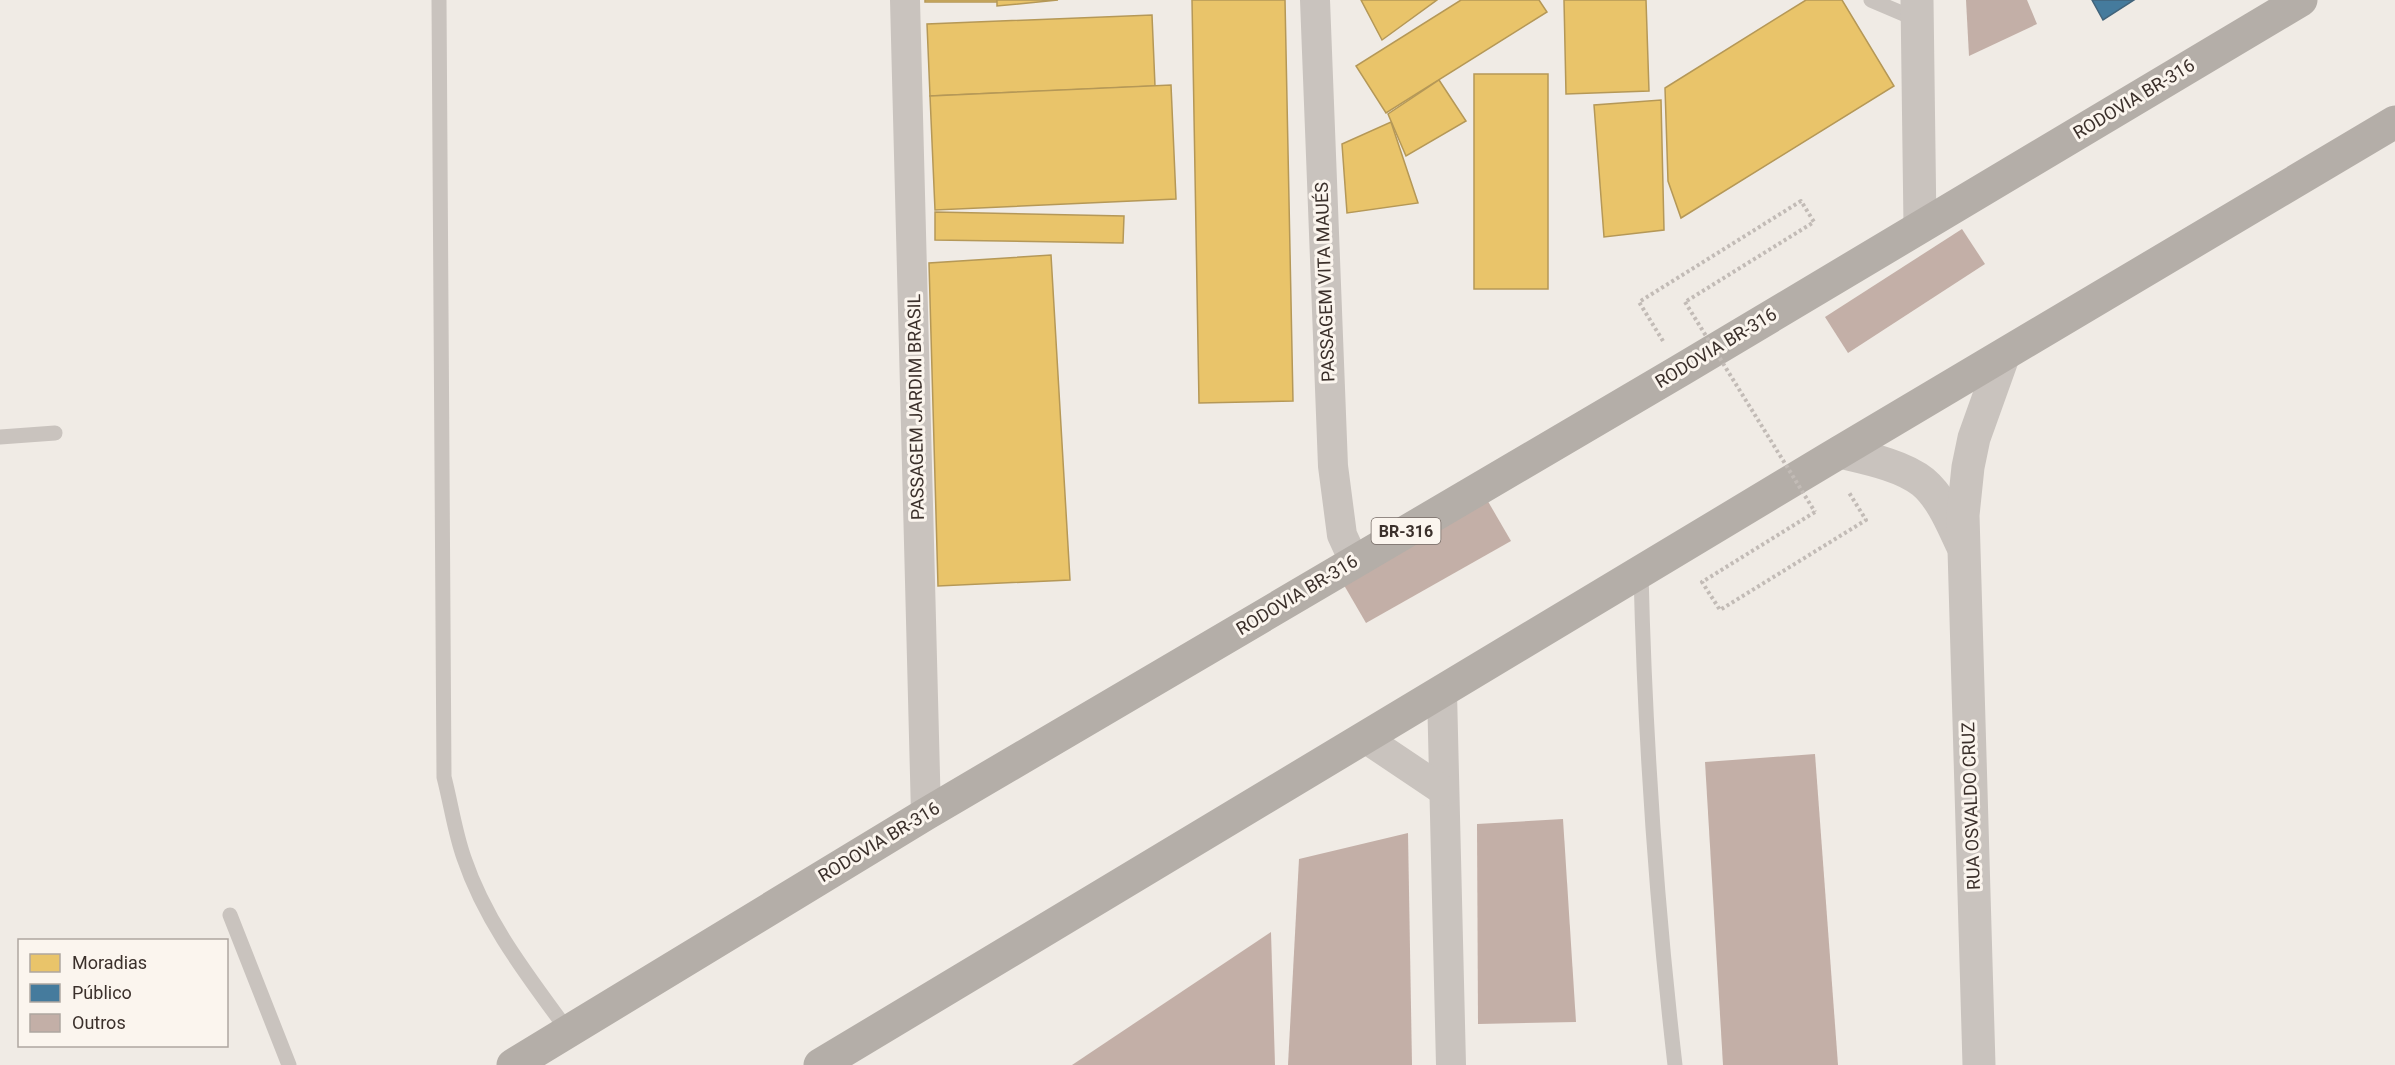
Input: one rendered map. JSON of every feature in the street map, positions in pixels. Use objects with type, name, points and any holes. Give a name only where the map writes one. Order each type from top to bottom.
[{"type":"highway","name":"RODOVIA BR-316","points":[[513,1065],[926,814],[1681,370],[2301,0]]},
{"type":"highway","points":[[820,1065],[2395,122]]},
{"type":"street","name":"PASSAGEM JARDIM BRASIL","points":[[905,0],[926,814]]},
{"type":"street","name":"PASSAGEM VITA MAUÉS","points":[[1316,0],[1333,466],[1342,535],[1354,561]]},
{"type":"street","points":[[1917,10],[1920,226]]},
{"type":"street","name":"RUA OSVALDO CRUZ","points":[[1979,1065],[1963,515],[1970,457],[1980,416],[2002,357]]},
{"type":"street","name":"RUA OSVALDO CRUZ","points":[[1834,456],[1876,461],[1922,482],[1940,502],[1963,547]]},
{"type":"street","points":[[1442,692],[1451,1065]]},
{"type":"street","points":[[1365,738],[1444,791]]},
{"type":"lane","points":[[439,0],[444,777],[463,858],[490,919],[509,950],[568,1031]]},
{"type":"lane","points":[[1870,0],[1917,10]]},
{"type":"lane","points":[[0,437],[55,433]]},
{"type":"lane","points":[[1641,573],[1645,718],[1661,938],[1675,1065]]},
{"type":"lane","points":[[230,915],[289,1065]]},
{"type":"path","points":[[1681,370],[1639,302],[1801,201],[1814,222],[1684,302],[1815,512],[1702,582],[1720,610],[1866,520],[1834,456]]},
{"type":"building: Moradias","points":[[925,0],[997,0],[997,2],[925,2]]},
{"type":"building: Moradias","points":[[997,0],[1058,0],[997,6]]},
{"type":"building: Moradias","points":[[1192,0],[1285,0],[1293,401],[1199,403]]},
{"type":"building: Moradias","points":[[1361,0],[1437,0],[1382,40]]},
{"type":"building: Moradias","points":[[1461,0],[1539,0],[1547,12],[1386,113],[1356,66]]},
{"type":"building: Moradias","points":[[1564,0],[1646,0],[1649,91],[1566,94]]},
{"type":"building: Moradias","points":[[1806,0],[1842,0],[1894,86],[1681,218],[1668,181],[1665,88]]},
{"type":"building: Moradias","points":[[1152,15],[1155,86],[930,96],[927,24]]},
{"type":"building: Moradias","points":[[1474,74],[1548,74],[1548,289],[1474,289]]},
{"type":"building: Moradias","points":[[1439,80],[1466,121],[1406,156],[1388,114]]},
{"type":"building: Moradias","points":[[1171,85],[1176,199],[935,210],[930,96]]},
{"type":"building: Moradias","points":[[1661,100],[1664,230],[1604,237],[1594,105]]},
{"type":"building: Moradias","points":[[1391,122],[1418,203],[1347,213],[1342,144]]},
{"type":"building: Moradias","points":[[935,212],[1124,216],[1123,243],[935,240]]},
{"type":"building: Moradias","points":[[1051,255],[1070,580],[938,586],[929,263]]},
{"type":"building: Público","points":[[2092,0],[2134,0],[2103,20]]},
{"type":"building: Outros","points":[[1966,0],[2027,0],[2037,24],[1969,56]]},
{"type":"building: Outros","points":[[1962,229],[1985,264],[1848,353],[1825,317]]},
{"type":"building: Outros","points":[[1486,498],[1511,541],[1366,623],[1341,580]]},
{"type":"building: Outros","points":[[1815,754],[1838,1065],[1723,1065],[1705,762]]},
{"type":"building: Outros","points":[[1563,819],[1576,1022],[1478,1024],[1477,824]]},
{"type":"building: Outros","points":[[1408,833],[1412,1065],[1288,1065],[1299,859]]},
{"type":"building: Outros","points":[[1271,932],[1275,1065],[1072,1065]]}]
